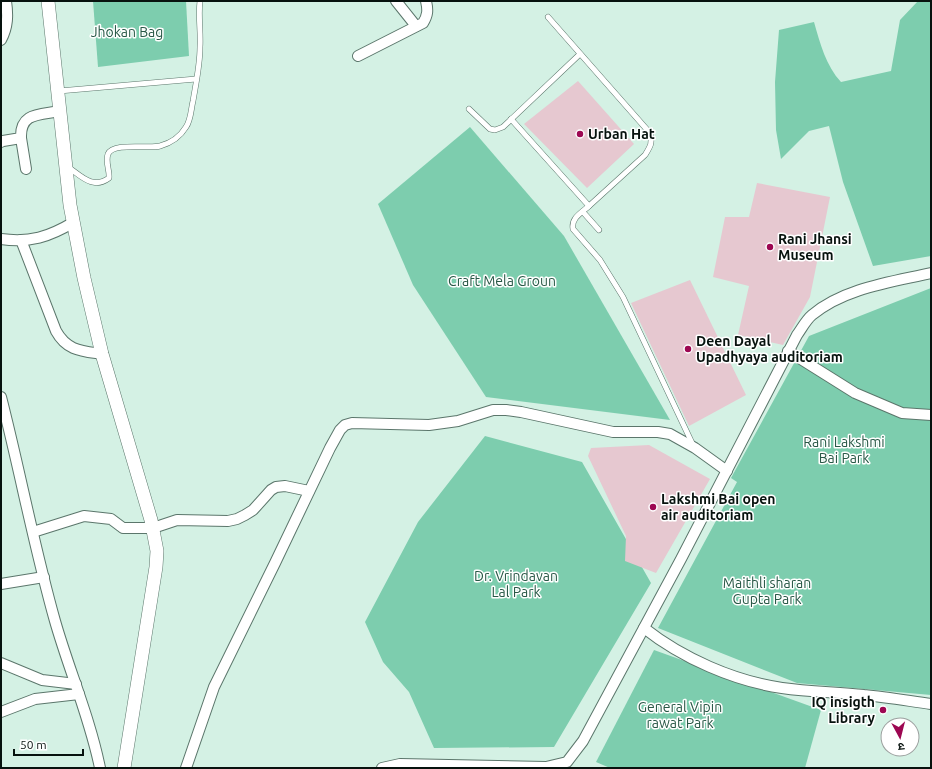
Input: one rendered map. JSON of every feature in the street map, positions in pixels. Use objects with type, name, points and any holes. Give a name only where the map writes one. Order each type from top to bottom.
[{"type":"street","points":[[1,40],[6,28],[6,1]]},
{"type":"street","points":[[48,1],[66,165],[84,278],[102,354],[153,528],[157,551],[156,567],[124,768]]},
{"type":"street","points":[[396,1],[416,26]]},
{"type":"street","points":[[358,56],[423,23],[427,17],[428,11],[426,1]]},
{"type":"street","points":[[26,169],[20,129],[22,124],[30,117],[60,111]]},
{"type":"street","points":[[1,142],[21,138]]},
{"type":"street","points":[[1,239],[21,240],[48,236],[58,232],[74,222]]},
{"type":"street","points":[[21,240],[56,331],[61,340],[68,346],[82,352],[102,354]]},
{"type":"street","points":[[382,768],[400,764],[425,766],[546,767],[567,762],[583,741],[644,628],[797,334],[812,315],[837,299],[866,288],[931,273]]},
{"type":"street","points":[[788,351],[855,393],[902,413],[931,415]]},
{"type":"street","points":[[1,397],[32,532],[55,621],[96,746],[100,768]]},
{"type":"street","points":[[186,768],[214,686],[330,448],[340,430],[345,425],[352,423],[429,425],[458,421],[493,410],[506,410],[613,432],[658,432],[670,434],[727,470]]},
{"type":"street","points":[[32,532],[84,516],[111,519],[123,528],[153,528],[177,520],[228,521],[237,519],[252,510],[271,490],[276,487],[285,486],[309,491]]},
{"type":"street","points":[[1,584],[44,577]]},
{"type":"street","points":[[644,628],[668,646],[694,659],[737,677],[782,688],[864,695],[931,704]]},
{"type":"street","points":[[1,663],[42,680],[77,689]]},
{"type":"street","points":[[1,712],[24,702],[77,689]]},
{"type":"lane","points":[[66,165],[86,181],[103,183],[108,178],[109,173],[107,160],[108,154],[112,150],[119,148],[158,146],[170,142],[179,136],[187,126],[190,117],[196,79],[200,47],[200,1]]},
{"type":"lane","points":[[548,17],[650,133],[652,139],[650,147],[645,155],[574,220],[572,225],[573,229],[600,260],[623,297],[694,448]]},
{"type":"lane","points":[[469,109],[490,129],[496,130],[503,127],[580,54]]},
{"type":"lane","points":[[58,91],[196,79]]},
{"type":"lane","points":[[511,119],[589,206]]},
{"type":"lane","points":[[583,212],[599,230]]},
{"type":"green space","name":"Jhokan Bag","points":[[93,1],[186,1],[189,56],[98,67]]},
{"type":"green space","points":[[918,1],[931,1],[931,256],[873,266],[843,182],[829,126],[809,131],[781,159],[776,130],[775,82],[779,30],[814,22],[827,62],[841,82],[891,71],[900,20]]},
{"type":"green space","name":"Craft Mela Groun","points":[[470,127],[564,236],[670,420],[486,397],[413,285],[378,204]]},
{"type":"green space","points":[[931,288],[931,695],[797,683],[658,628],[737,482],[731,478],[809,336]]},
{"type":"green space","name":"Dr. Vrindavan Lal Park","points":[[485,436],[582,462],[651,583],[554,747],[434,748],[409,692],[383,662],[365,622],[418,522]]},
{"type":"green space","name":"General Vipin rawat Park","points":[[654,650],[821,710],[805,768],[610,768],[596,762]]},
{"type":"building","name":"Urban Hat","points":[[578,81],[634,144],[587,188],[524,124]]},
{"type":"building","name":"Rani Jhansi Museum","points":[[757,183],[830,197],[810,297],[783,345],[738,335],[749,286],[713,277],[725,217],[749,217]]},
{"type":"building","name":"Deen Dayal Upadhyaya auditoriam","points":[[690,280],[746,395],[689,426],[631,303]]},
{"type":"building","name":"Lakshmi Bai open air auditoriam","points":[[649,445],[710,479],[656,573],[625,561],[626,536],[588,456],[591,448]]},
{"type":"place","name":"Urban Hat","points":[[580,134]]},
{"type":"place","name":"Rani Jhansi Museum","points":[[770,247]]},
{"type":"place","name":"Deen Dayal Upadhyaya auditoriam","points":[[688,349]]},
{"type":"place","name":"Lakshmi Bai open air auditoriam","points":[[653,507]]},
{"type":"place","name":"IQ insigth Library","points":[[883,710]]},
{"type":"park label","name":"Rani Lakshmi Bai Park","points":[[844,450]]},
{"type":"park label","name":"Maithli sharan Gupta Park","points":[[767,592]]}]
